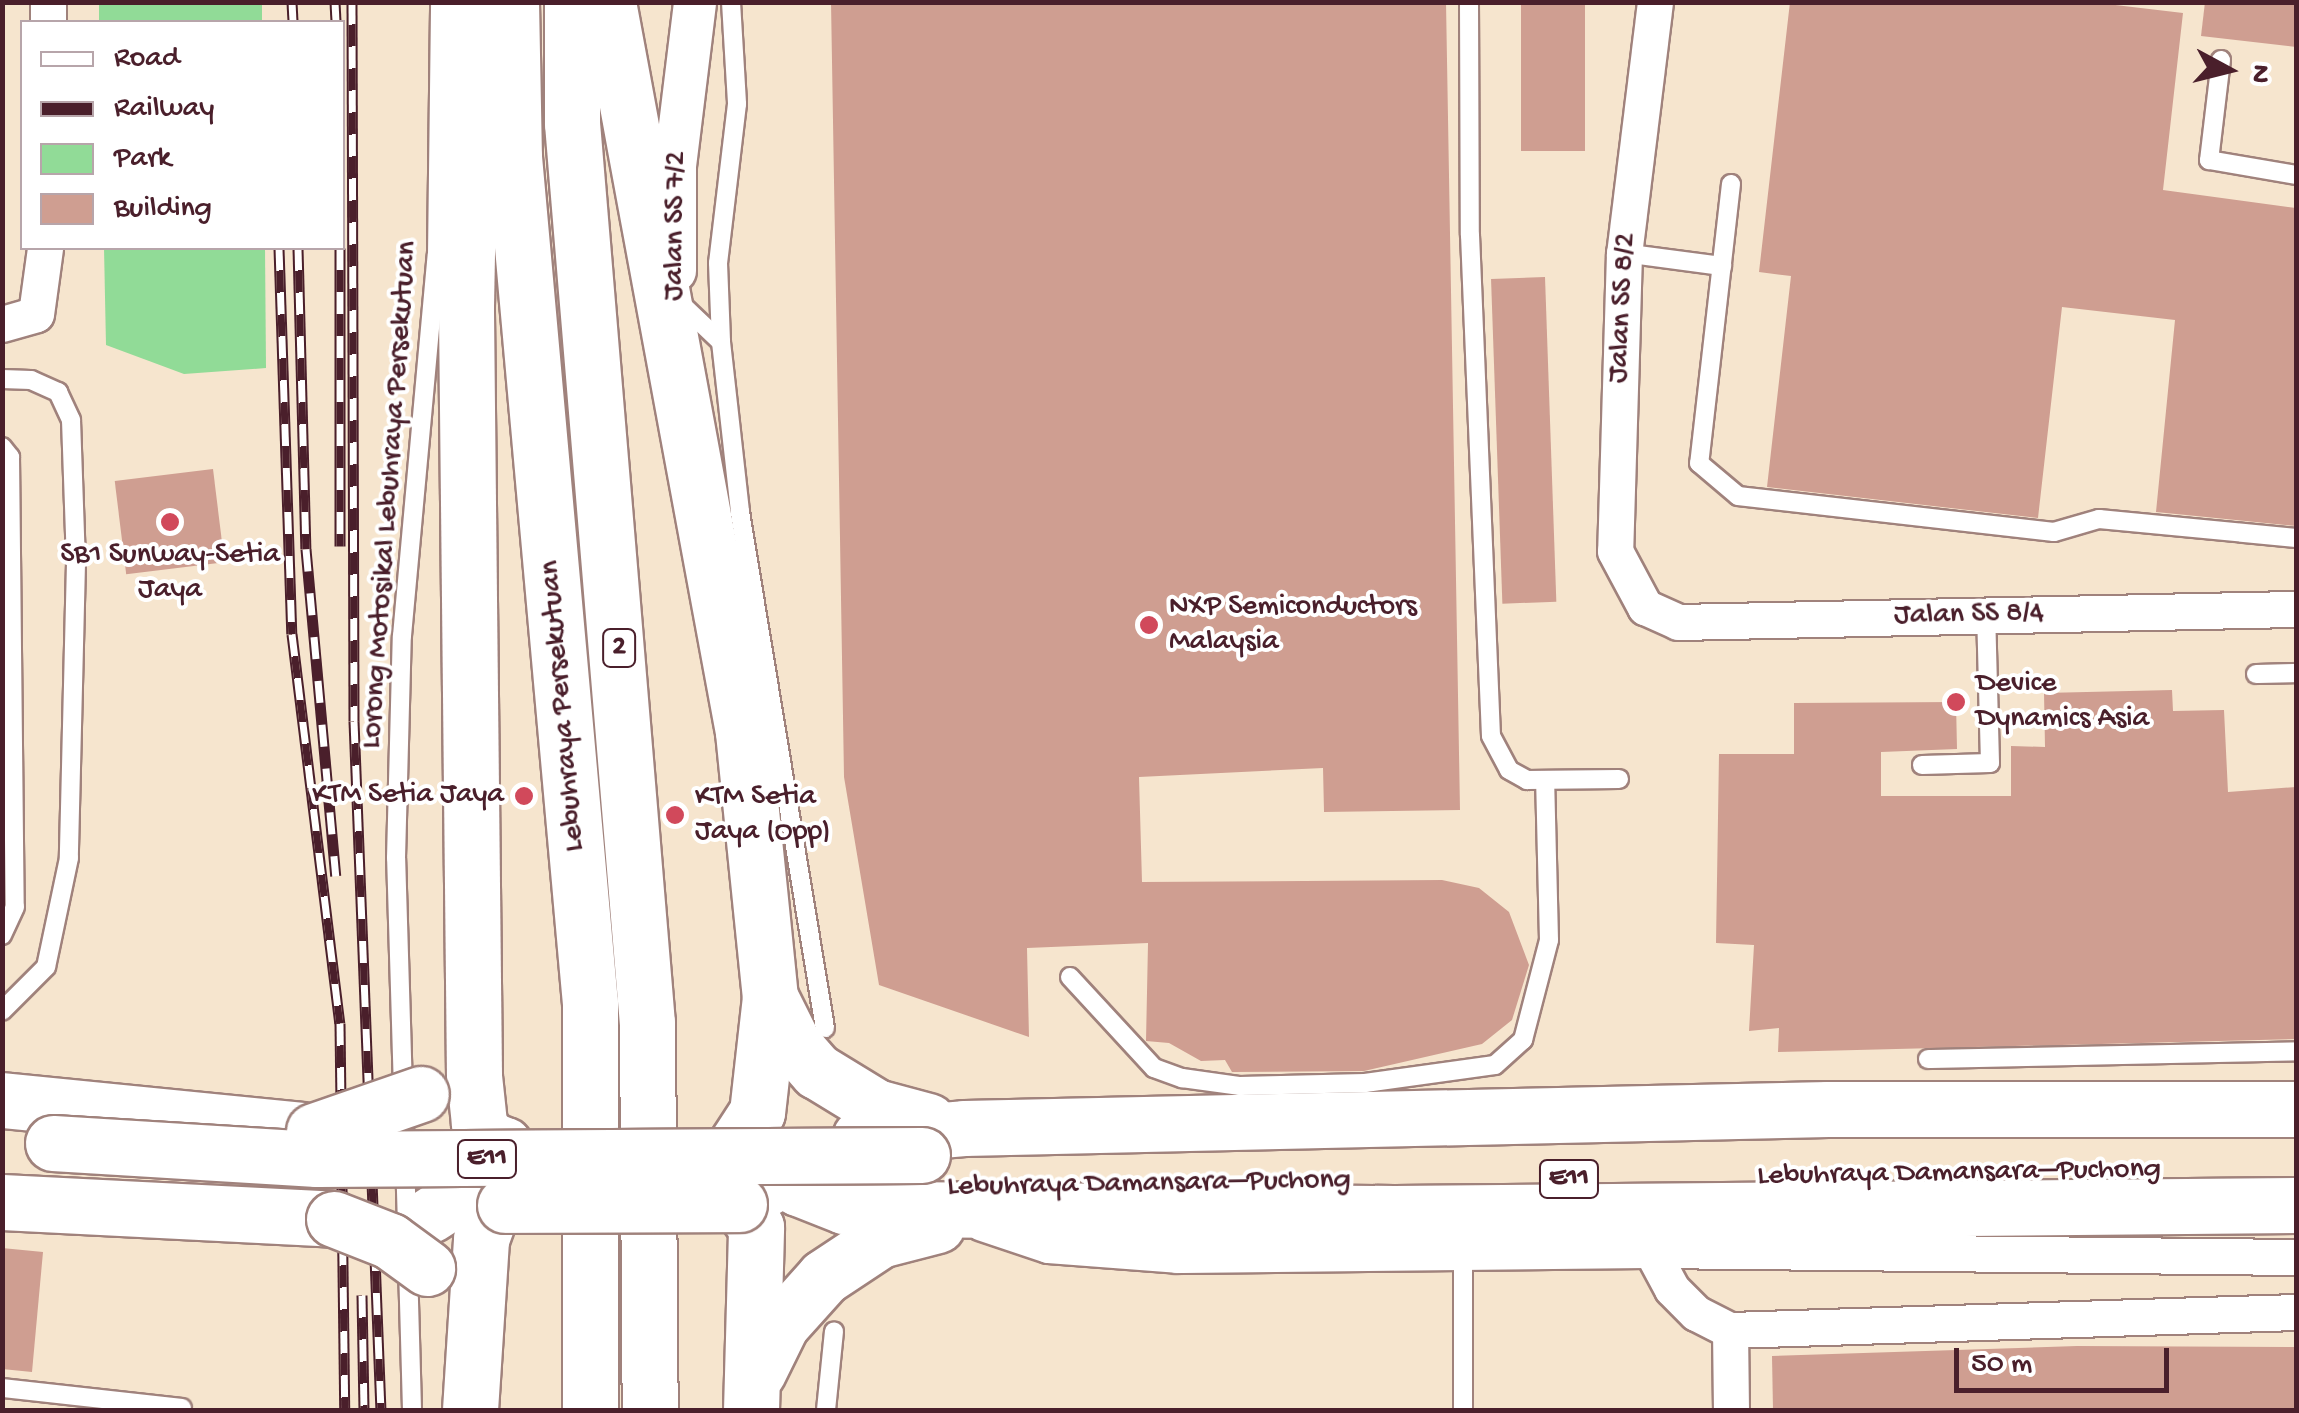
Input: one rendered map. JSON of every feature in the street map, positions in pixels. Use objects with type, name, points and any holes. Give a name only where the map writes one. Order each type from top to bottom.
[{"type":"highway","points":[[469,1390],[492,1188],[486,1137],[479,1123],[474,1009],[466,306],[472,2]]},
{"type":"highway","name":"Lebuhraya Persekutuan","points":[[511,2],[514,157],[590,1003],[590,1410]]},
{"type":"highway","name":"Lebuhraya Persekutuan","points":[[572,2],[572,123],[648,1023],[650,1410]]},
{"type":"highway","points":[[608,2],[710,444],[704,532],[744,732],[770,997],[748,1128],[761,1190],[756,1227],[752,1395]]},
{"type":"highway","points":[[770,997],[794,1045],[848,1094],[964,1128]]},
{"type":"highway","points":[[308,1131],[420,1094],[457,1050],[474,1009]]},
{"type":"highway","points":[[2,1100],[433,1146],[492,1188],[761,1190],[844,1206],[1394,1214],[2296,1205]]},
{"type":"highway","points":[[761,1190],[846,1140],[964,1128],[1828,1110],[2296,1109]]},
{"type":"highway","points":[[2,1202],[324,1219],[430,1215],[492,1188],[748,1128]]},
{"type":"highway","name":"Lebuhraya Damansara–Puchong","points":[[2,1170],[432,1195],[2214,1153],[2296,1135]]},
{"type":"highway","name":"Lebuhraya Damansara–Puchong","points":[[2,1137],[318,1159],[2214,1153],[2296,1172]]},
{"type":"highway","points":[[752,1395],[781,1325],[850,1256],[906,1230],[1049,1209]]},
{"type":"highway","points":[[324,1219],[390,1241],[428,1268],[456,1318],[469,1390]]},
{"type":"street","name":"Jalan SS 7/2","points":[[695,2],[675,166],[675,298],[710,444]]},
{"type":"street","name":"Jalan SS 8/2","points":[[1645,607],[1616,551],[1624,253],[1655,2]]},
{"type":"street","points":[[2,324],[36,314],[46,250]]},
{"type":"street","name":"Jalan SS 8/4","points":[[1645,607],[1678,622],[2296,609]]},
{"type":"street","points":[[974,1220],[1088,1251],[1650,1250],[2296,1257]]},
{"type":"street","points":[[1650,1250],[1672,1289],[1696,1313],[1730,1330],[2296,1312]]},
{"type":"street","points":[[1730,1330],[1730,1410]]},
{"type":"lane","name":"Lorong Motosikal Lebuhraya Persekutuan","points":[[412,1410],[396,858],[402,636],[429,396],[437,249],[440,2]]},
{"type":"lane","points":[[731,2],[737,104],[718,263],[722,342],[710,444],[825,1028]]},
{"type":"lane","points":[[1469,2],[1470,235],[1491,736],[1509,770],[1545,781],[1620,779]]},
{"type":"lane","points":[[2222,60],[2209,160],[2296,174]]},
{"type":"lane","points":[[1731,184],[1699,463],[1738,496],[2054,532],[2098,519],[2296,538]]},
{"type":"lane","points":[[437,249],[466,306]]},
{"type":"lane","points":[[1624,253],[1722,266]]},
{"type":"lane","points":[[675,298],[722,342]]},
{"type":"lane","points":[[2,378],[31,380],[58,392],[72,420],[76,562],[69,858],[46,967],[2,1012]]},
{"type":"lane","points":[[2,447],[10,458],[15,906],[2,935]]},
{"type":"lane","points":[[1922,765],[1990,764],[1986,616]]},
{"type":"lane","points":[[2256,674],[2296,673]]},
{"type":"lane","points":[[1070,977],[1154,1068],[1182,1078],[1240,1086],[1364,1083],[1495,1065],[1523,1040],[1549,940],[1545,781]]},
{"type":"lane","points":[[1928,1059],[2296,1051]]},
{"type":"lane","points":[[1463,1252],[1463,1410]]},
{"type":"lane","points":[[826,1410],[834,1331]]},
{"type":"lane","points":[[2,1388],[81,1405],[182,1408]]},
{"type":"green space","points":[[99,3],[262,3],[262,20],[99,20]]},
{"type":"green space","points":[[104,250],[265,250],[266,368],[184,374],[106,345]]},
{"type":"building","name":"NXP Semiconductors Malaysia","points":[[831,2],[1446,2],[1460,810],[1324,812],[1323,768],[1139,777],[1142,882],[1442,880],[1479,888],[1509,912],[1529,965],[1512,1020],[1482,1044],[1364,1071],[1232,1072],[1225,1060],[1201,1061],[1169,1043],[1146,1041],[1148,943],[1027,948],[1029,1037],[879,985],[844,777]]},
{"type":"building","points":[[1521,2],[1585,2],[1585,151],[1521,151]]},
{"type":"building","points":[[1790,2],[2090,2],[2183,13],[2163,190],[2296,208],[2296,526],[2156,512],[2175,320],[2062,307],[2038,518],[1767,487],[1791,276],[1759,272]]},
{"type":"building","points":[[2205,2],[2296,2],[2296,47],[2201,36]]},
{"type":"building","points":[[1545,277],[1556,602],[1502,604],[1491,279]]},
{"type":"building","name":"SB1 Sunway-Setia Jaya","points":[[213,469],[224,562],[126,574],[115,481]]},
{"type":"building","points":[[2172,690],[2173,711],[2224,710],[2228,792],[2296,787],[2296,1039],[1778,1052],[1779,1028],[1749,1031],[1754,945],[1716,943],[1719,754],[1794,754],[1794,703],[1956,702],[1957,749],[1881,752],[1881,796],[2011,796],[2011,746],[2045,747],[2044,693]]},
{"type":"building","points":[[2,1248],[43,1252],[32,1372],[2,1369]]},
{"type":"building","points":[[2077,1346],[2296,1347],[2296,1410],[1773,1410],[1772,1356]]},
{"type":"railway","points":[[292,2],[293,20]]},
{"type":"railway","points":[[335,2],[336,20]]},
{"type":"railway","points":[[352,2],[354,721],[381,1410]]},
{"type":"railway","points":[[279,250],[292,634],[340,1023],[345,1410]]},
{"type":"railway","points":[[298,250],[306,549],[336,876]]},
{"type":"railway","points":[[340,250],[340,546]]},
{"type":"railway","points":[[362,1295],[364,1410]]},
{"type":"place","name":"SB1 Sunway-Setia Jaya","points":[[170,522]]},
{"type":"place","name":"NXP Semiconductors Malaysia","points":[[1149,625]]},
{"type":"place","name":"Device Dynamics Asia","points":[[1956,702]]},
{"type":"place","name":"KTM Setia Jaya","points":[[524,796]]},
{"type":"place","name":"KTM Setia Jaya (Opp)","points":[[675,815]]}]
